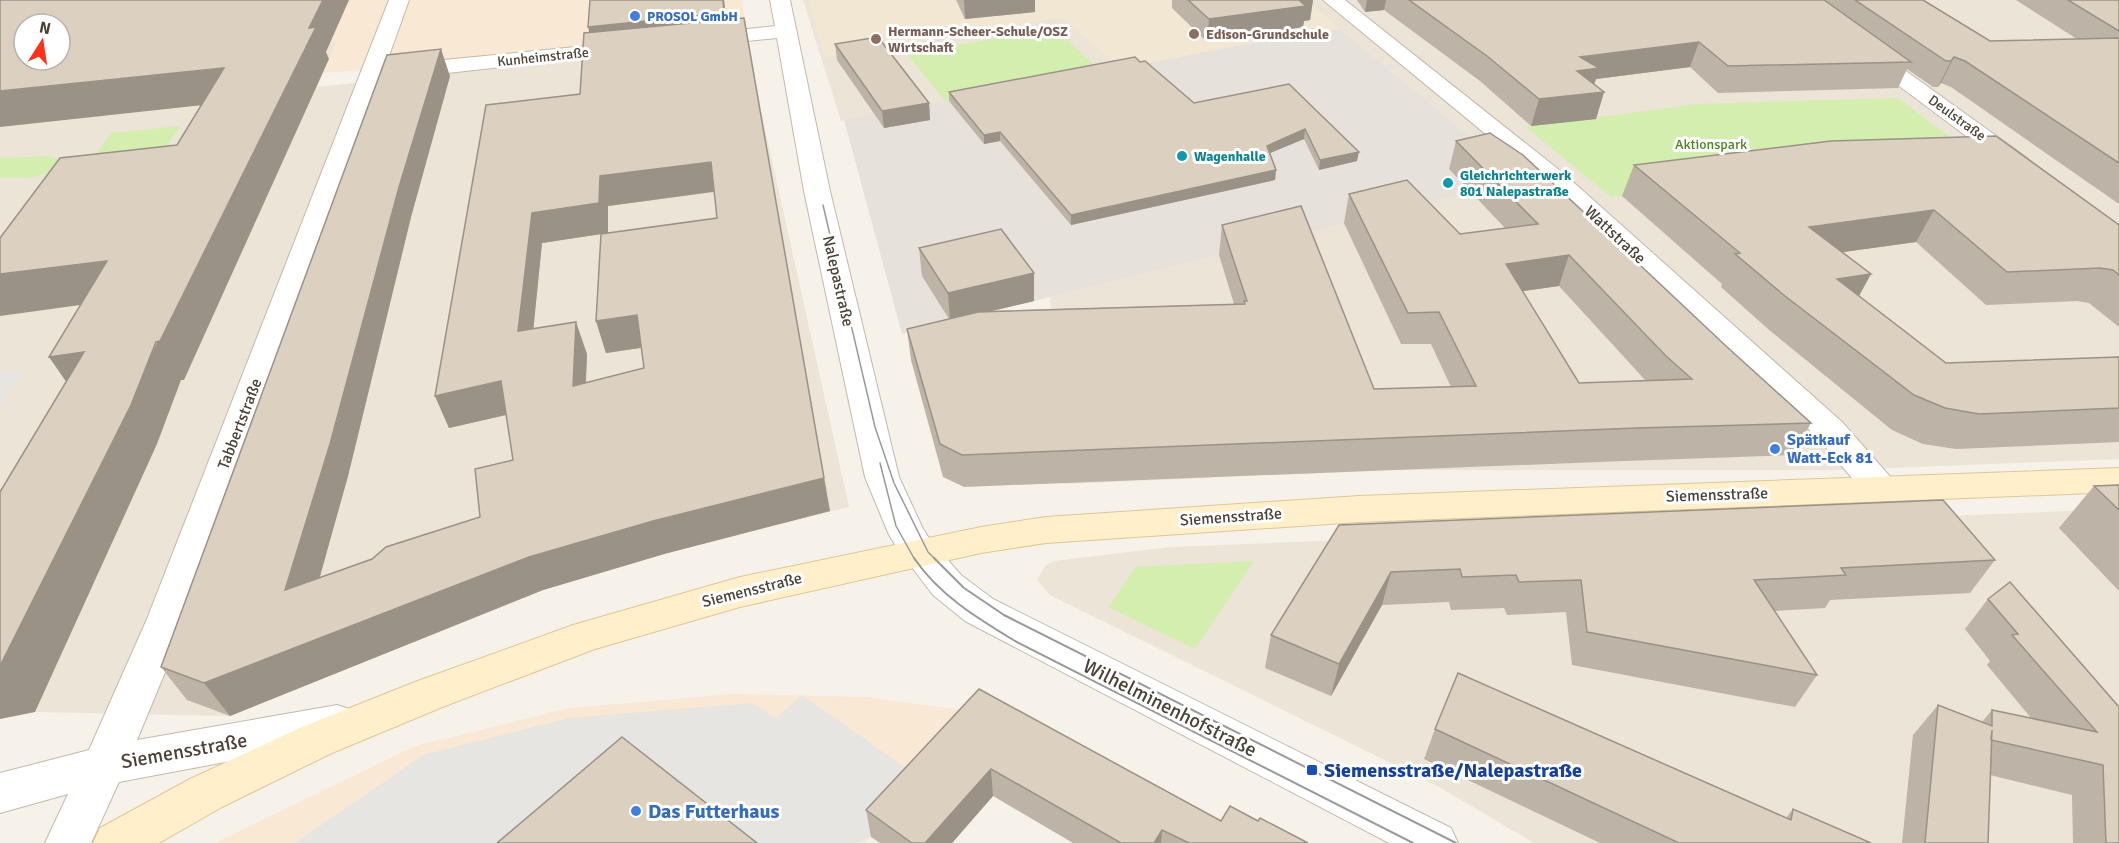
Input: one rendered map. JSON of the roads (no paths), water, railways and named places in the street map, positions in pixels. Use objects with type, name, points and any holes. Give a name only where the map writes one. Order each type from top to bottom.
[{"type":"main road","name":"Siemensstraße","points":[[116,843],[206,793],[371,717],[531,656],[659,613],[819,574],[981,540],[1046,530],[1406,507],[2119,480]]},
{"type":"street","name":"Tabbertstraße","points":[[68,843],[167,619],[399,0]]},
{"type":"street","name":"Nalepastraße","points":[[780,0],[817,191],[882,477],[907,535],[920,553]]},
{"type":"street","name":"Wattstraße","points":[[1333,0],[1554,178],[1830,430],[1881,489]]},
{"type":"street","name":"Deulstraße","points":[[1794,0],[2037,177]]},
{"type":"street","points":[[681,42],[786,31]]},
{"type":"street","name":"Kunheimstraße","points":[[372,75],[646,46]]},
{"type":"street","name":"Wilhelminenhofstraße","points":[[920,553],[947,585],[979,610],[1435,843]]},
{"type":"street","name":"Siemensstraße","points":[[0,793],[104,765],[371,717]]},
{"type":"tram line","points":[[823,205],[875,427],[894,483],[928,552],[964,588],[1004,615],[1456,843]]},
{"type":"tram line","points":[[880,463],[896,526],[915,560]]},
{"type":"tram line","points":[[914,558],[947,594],[1015,641],[1413,843]]},
{"type":"place","name":"PROSOL GmbH","points":[[635,16]]},
{"type":"place","name":"Edison-Grundschule","points":[[1194,34]]},
{"type":"place","name":"Hermann-Scheer-Schule/OSZ Wirtschaft","points":[[876,39]]},
{"type":"place","name":"Wagenhalle","points":[[1182,156]]},
{"type":"place","name":"Gleichrichterwerk 801 Nalepastraße","points":[[1448,183]]},
{"type":"place","name":"Spätkauf Watt-Eck 81","points":[[1775,449]]},
{"type":"place","name":"Siemensstraße/Nalepastraße","points":[[1312,770]]},
{"type":"place","name":"Das Futterhaus","points":[[636,811]]},
{"type":"park label","name":"Aktionspark","points":[[1711,144]]}]
